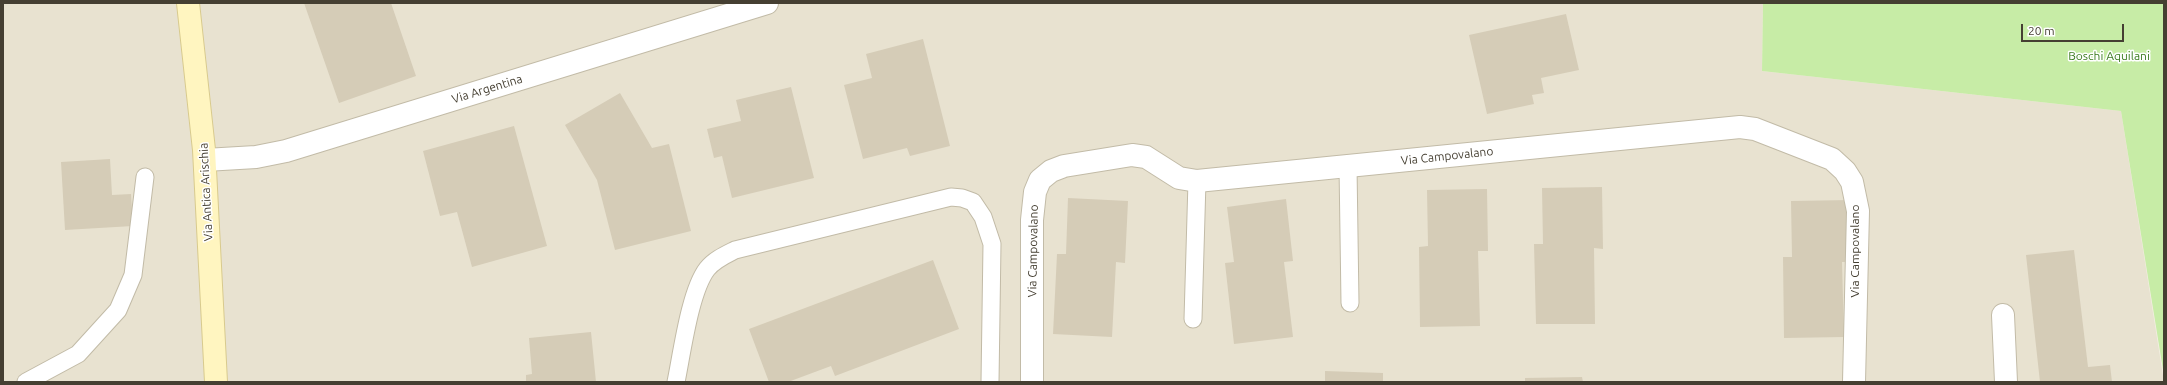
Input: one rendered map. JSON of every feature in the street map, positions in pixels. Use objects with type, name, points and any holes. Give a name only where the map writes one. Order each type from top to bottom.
[{"type":"main road","name":"Via Antica Arischia","points":[[188,3],[196,57],[205,160],[216,382]]},
{"type":"street","name":"Via Argentina","points":[[205,160],[256,157],[286,151],[767,3]]},
{"type":"street","name":"Via Campovalano","points":[[1032,382],[1032,220],[1035,192],[1040,180],[1052,171],[1064,166],[1132,155],[1146,157],[1179,178],[1197,181],[1740,127],[1755,129],[1832,159],[1845,171],[1852,182],[1858,211],[1854,382]]},
{"type":"street","points":[[2003,315],[2006,382]]},
{"type":"lane","points":[[1348,166],[1350,303]]},
{"type":"lane","points":[[26,382],[78,354],[118,310],[133,275],[145,178]]},
{"type":"lane","points":[[1193,319],[1197,181]]},
{"type":"lane","points":[[676,382],[696,290],[707,269],[720,257],[735,250],[951,197],[962,198],[973,202],[983,217],[992,244],[990,382]]},
{"type":"shaded area","points":[[3,3],[1763,3],[1762,71],[2121,111],[2164,382],[3,382]]},
{"type":"green space","name":"Boschi Aquilani","points":[[1763,3],[2164,3],[2164,376],[2121,111],[1762,71]]},
{"type":"building","points":[[304,3],[391,3],[416,76],[339,103]]},
{"type":"building","points":[[1566,14],[1579,70],[1541,78],[1544,93],[1532,95],[1534,104],[1487,114],[1469,35]]},
{"type":"building","points":[[923,39],[950,146],[910,156],[907,148],[863,159],[844,85],[872,78],[866,54]]},
{"type":"building","points":[[791,87],[814,178],[732,198],[722,156],[714,158],[707,129],[741,121],[736,100]]},
{"type":"building","points":[[620,93],[652,148],[669,144],[691,231],[615,250],[597,180],[565,125]]},
{"type":"building","points":[[514,126],[547,246],[472,267],[457,212],[440,216],[423,151]]},
{"type":"building","points":[[110,159],[112,195],[131,194],[133,226],[65,230],[61,162]]},
{"type":"building","points":[[1602,187],[1603,249],[1594,248],[1595,324],[1536,324],[1534,244],[1543,244],[1542,188]]},
{"type":"building","points":[[1487,189],[1488,251],[1478,251],[1480,326],[1420,327],[1419,247],[1428,246],[1427,190]]},
{"type":"building","points":[[1068,198],[1128,201],[1125,263],[1116,262],[1112,337],[1053,334],[1057,254],[1066,254]]},
{"type":"building","points":[[1286,199],[1293,261],[1284,262],[1293,337],[1234,344],[1225,263],[1234,262],[1227,207]]},
{"type":"building","points":[[1851,200],[1852,262],[1842,262],[1844,337],[1784,338],[1783,257],[1792,257],[1791,201]]},
{"type":"building","points":[[2074,250],[2088,367],[2110,365],[2112,382],[2040,382],[2026,255]]},
{"type":"building","points":[[933,260],[959,329],[835,376],[831,366],[788,382],[769,382],[749,329]]},
{"type":"building","points":[[591,332],[596,382],[526,382],[526,375],[532,374],[529,338]]},
{"type":"building","points":[[1325,371],[1383,373],[1383,382],[1325,382]]},
{"type":"building","points":[[1582,377],[1583,382],[1525,382],[1525,378]]}]
